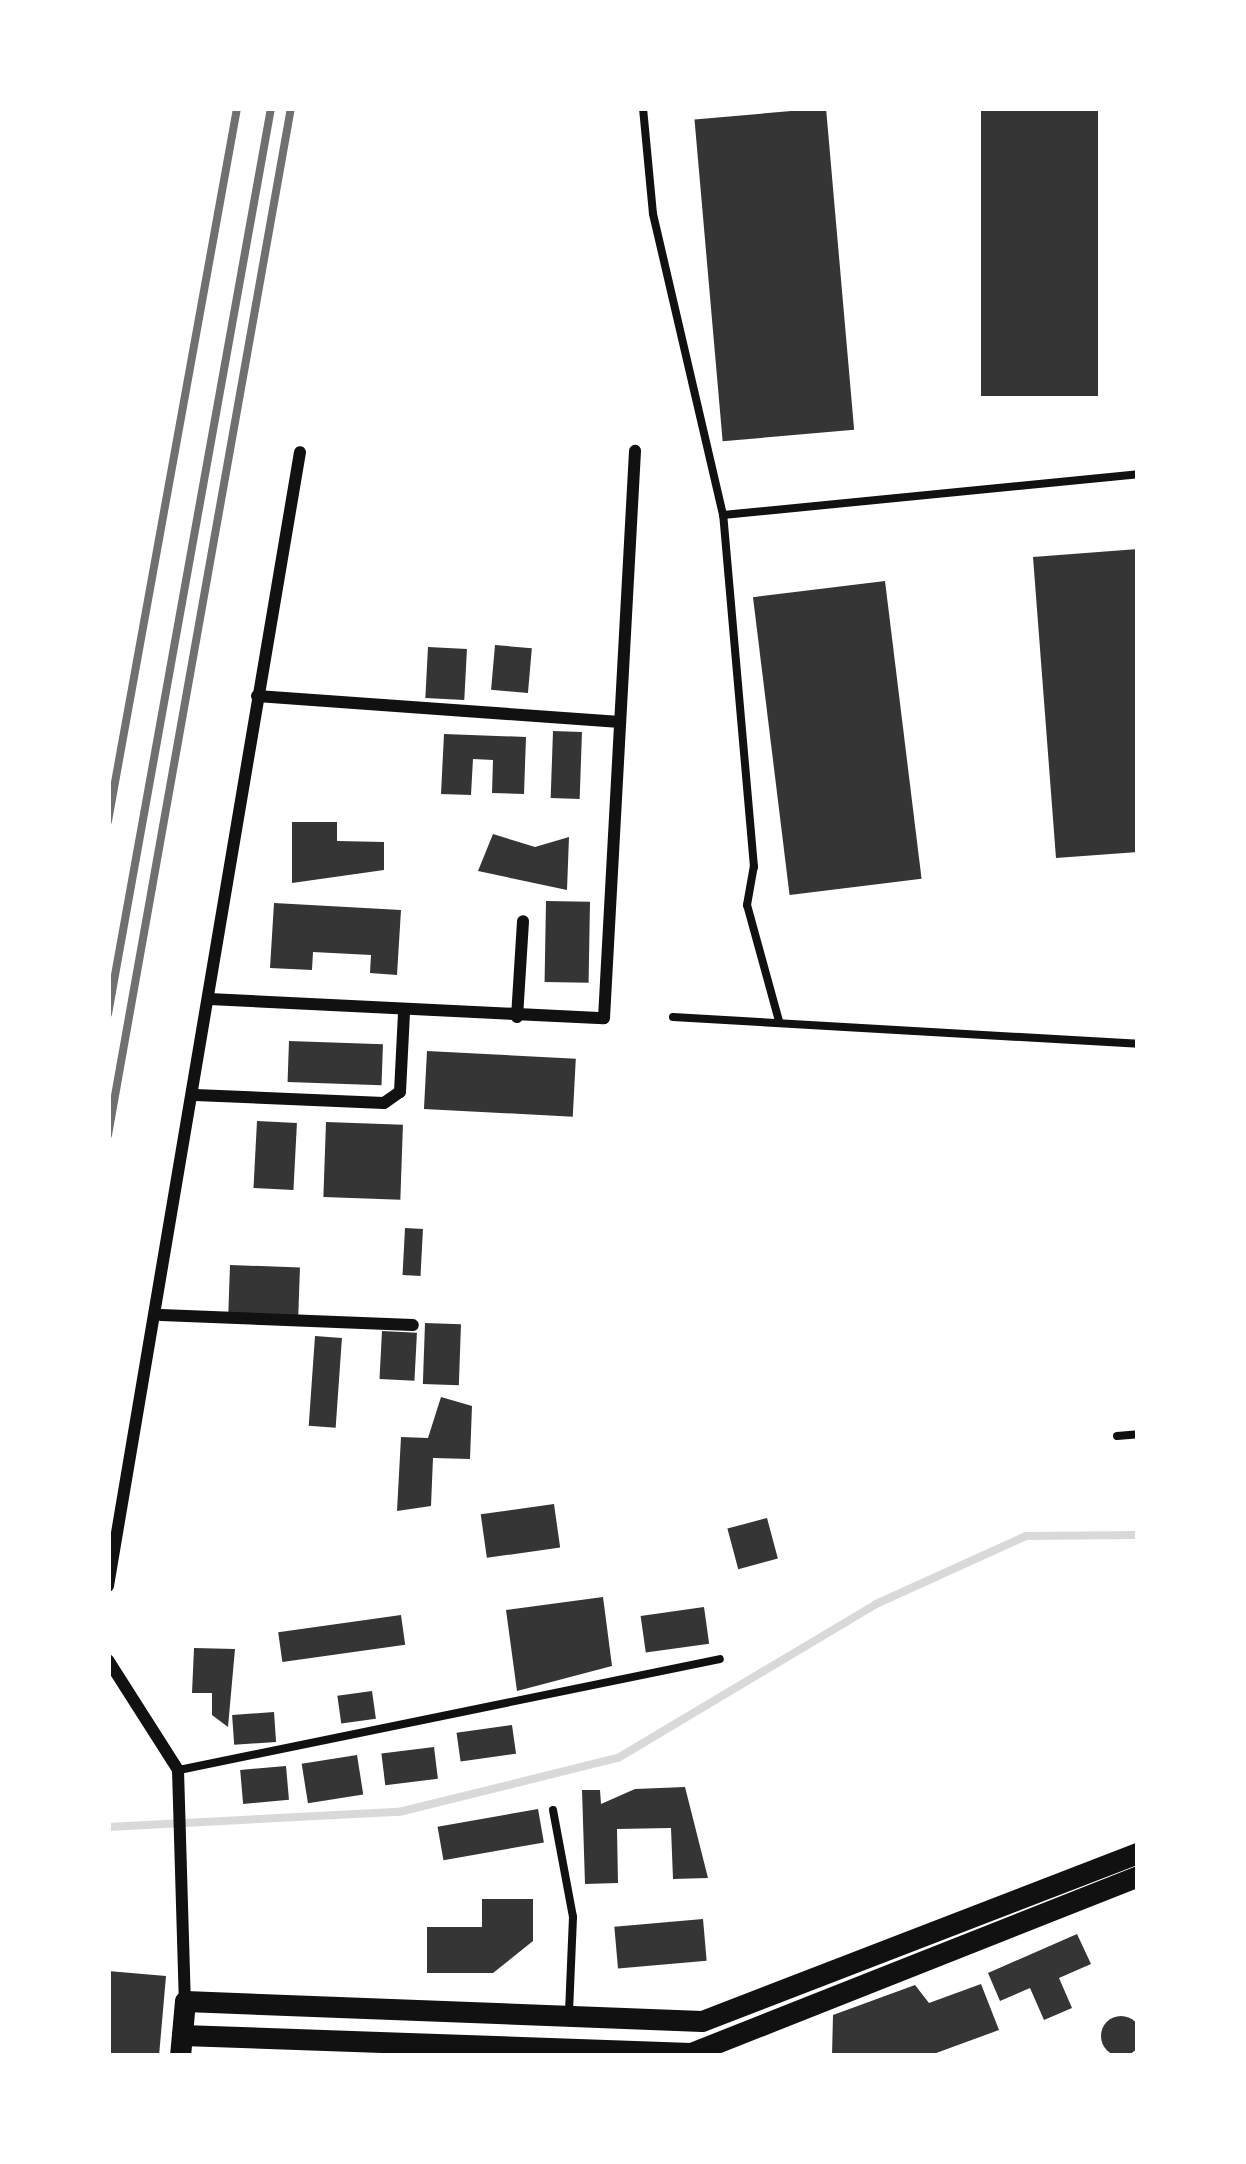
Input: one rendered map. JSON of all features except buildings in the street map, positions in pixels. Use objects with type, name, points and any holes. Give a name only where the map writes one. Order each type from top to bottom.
[{"type":"main road","points":[[1138,1853],[1090,1864],[702,2021],[613,2023],[184,2001],[181,2046],[611,2053],[734,2044],[1138,1876]]},
{"type":"main road","points":[[1090,1864],[1102,1893]]},
{"type":"main road","points":[[611,2053],[613,2023]]},
{"type":"street","points":[[209,999],[404,1012],[604,1018],[635,451]]},
{"type":"street","points":[[108,1586],[161,1315],[257,696],[300,452]]},
{"type":"street","points":[[257,696],[620,722]]},
{"type":"street","points":[[517,1017],[523,921]]},
{"type":"street","points":[[196,1095],[384,1103],[400,1092],[404,1012]]},
{"type":"street","points":[[161,1315],[412,1325]]},
{"type":"street","points":[[108,1660],[178,1770],[184,2001]]},
{"type":"lane","points":[[643,108],[653,214],[723,515],[754,867],[748,905],[779,1021]]},
{"type":"lane","points":[[723,515],[1138,474]]},
{"type":"lane","points":[[674,1017],[1138,1044]]},
{"type":"lane","points":[[1117,1436],[1138,1434]]},
{"type":"lane","points":[[178,1770],[720,1659]]},
{"type":"lane","points":[[553,1810],[573,1917],[568,2021]]},
{"type":"waterway","points":[[108,1827],[399,1812],[618,1758],[876,1604],[1026,1536],[1138,1535]]},
{"type":"railway","points":[[108,821],[237,108]]},
{"type":"railway","points":[[108,1014],[271,108]]},
{"type":"railway","points":[[108,1135],[291,108]]}]
